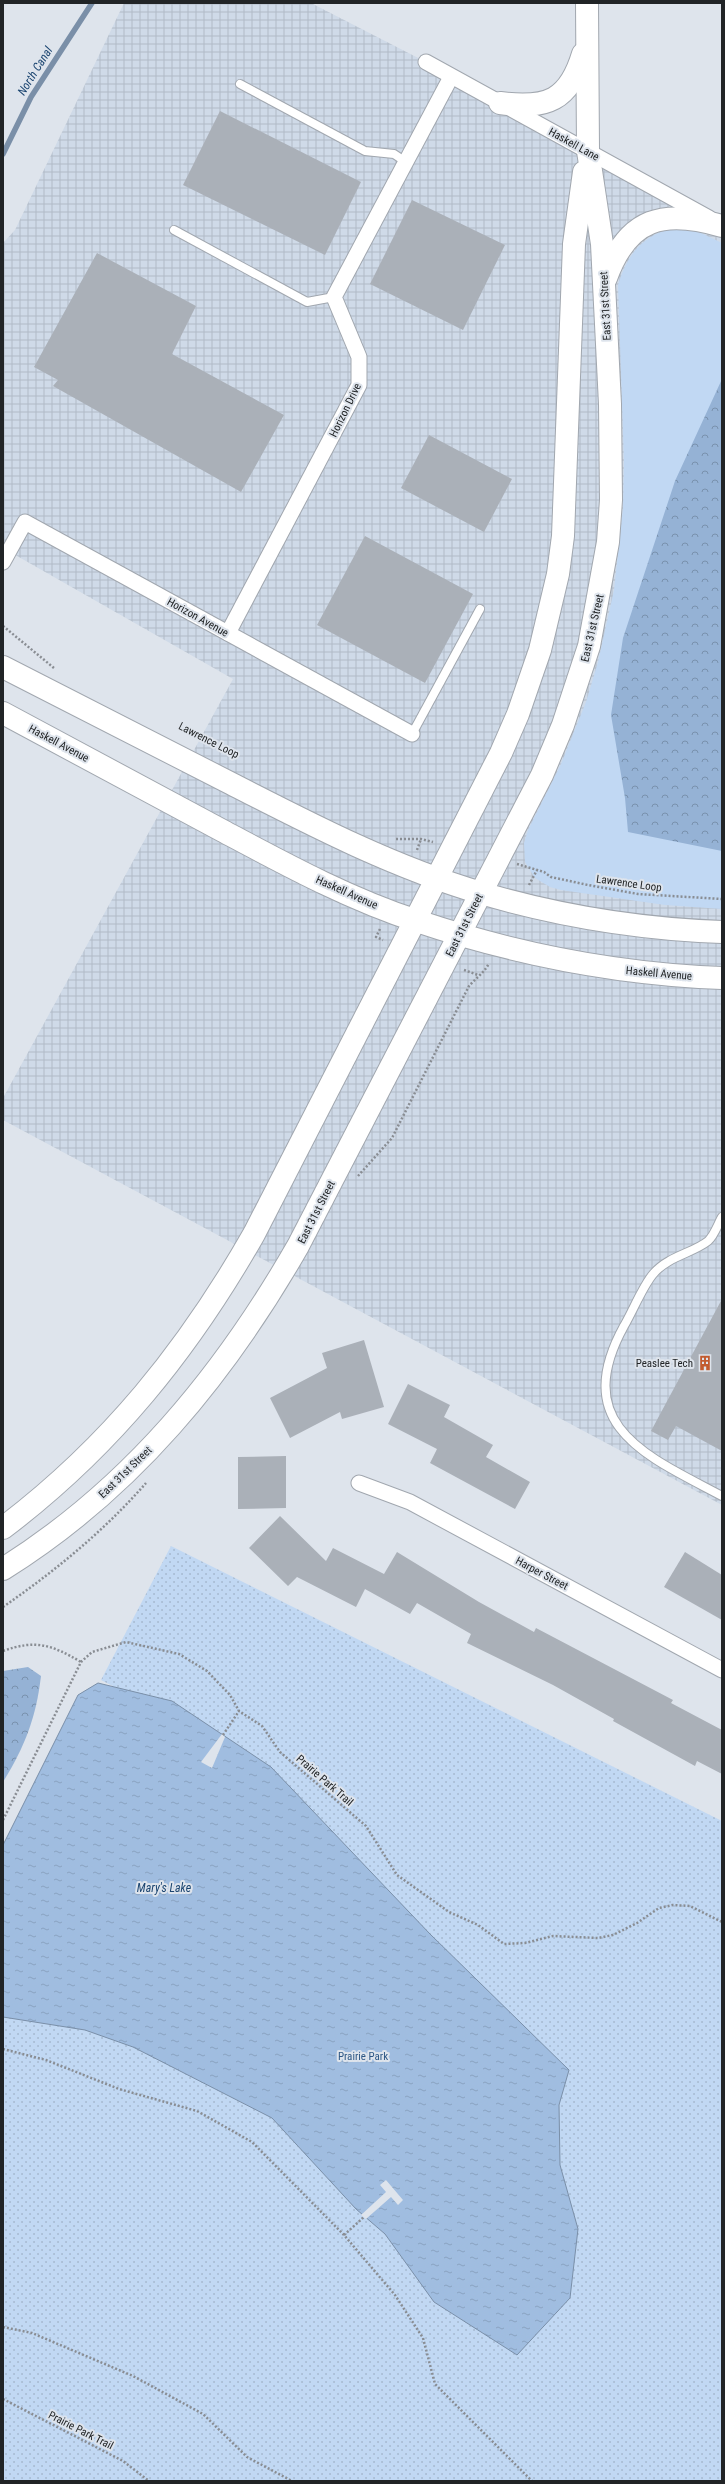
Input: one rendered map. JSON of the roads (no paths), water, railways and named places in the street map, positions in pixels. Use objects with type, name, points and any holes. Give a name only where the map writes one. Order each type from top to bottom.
[{"type":"main road","name":"East 31st Street","points":[[3,1569],[54,1534],[115,1484],[178,1418],[231,1354],[298,1246],[542,775],[563,725],[580,678],[594,624],[608,542],[611,500],[610,404],[602,244],[588,151],[587,3]]},
{"type":"main road","points":[[500,103],[527,106],[542,103],[555,98],[569,87],[580,65],[587,27]]},
{"type":"main road","name":"East 31st Street","points":[[3,1528],[57,1484],[121,1421],[179,1352],[223,1289],[254,1234],[415,921],[501,753],[518,714],[540,650],[553,598],[563,536],[574,244],[588,151]]},
{"type":"main road","points":[[604,282],[620,247],[640,226],[652,220],[684,218],[722,226]]},
{"type":"main road","points":[[3,667],[330,835],[408,868],[481,893],[603,921],[722,932]]},
{"type":"main road","name":"Haskell Avenue","points":[[3,713],[297,870],[415,921],[460,935],[594,966],[680,976],[722,978]]},
{"type":"street","name":"Haskell Lane","points":[[426,62],[722,226]]},
{"type":"street","points":[[334,297],[451,77]]},
{"type":"street","name":"Horizon Drive","points":[[228,633],[359,385],[359,357],[334,297]]},
{"type":"street","name":"Horizon Avenue","points":[[3,562],[25,522],[412,734]]},
{"type":"street","name":"Harper Street","points":[[360,1483],[410,1502],[722,1670]]},
{"type":"lane","points":[[240,84],[366,151],[394,154],[406,162]]},
{"type":"lane","points":[[174,230],[307,302],[334,297]]},
{"type":"lane","points":[[412,734],[480,609]]},
{"type":"lane","points":[[722,1217],[709,1240],[677,1256],[654,1274],[614,1346],[607,1371],[607,1383],[611,1415],[622,1432],[636,1446],[657,1461],[722,1496]]},
{"type":"water","name":"Mary's Lake","points":[[98,1683],[172,1701],[271,1767],[430,1934],[569,2070],[559,2105],[560,2165],[578,2229],[570,2298],[517,2355],[434,2302],[385,2234],[356,2209],[272,2118],[133,2047],[85,2030],[3,2017],[3,1845],[78,1695]]},
{"type":"waterway","name":"North Canal","points":[[3,154],[31,97],[92,3]]},
{"type":"place","name":"Peaslee Tech","points":[[705,1363]]},
{"type":"park label","name":"Prairie Park","points":[[363,2056]]}]
